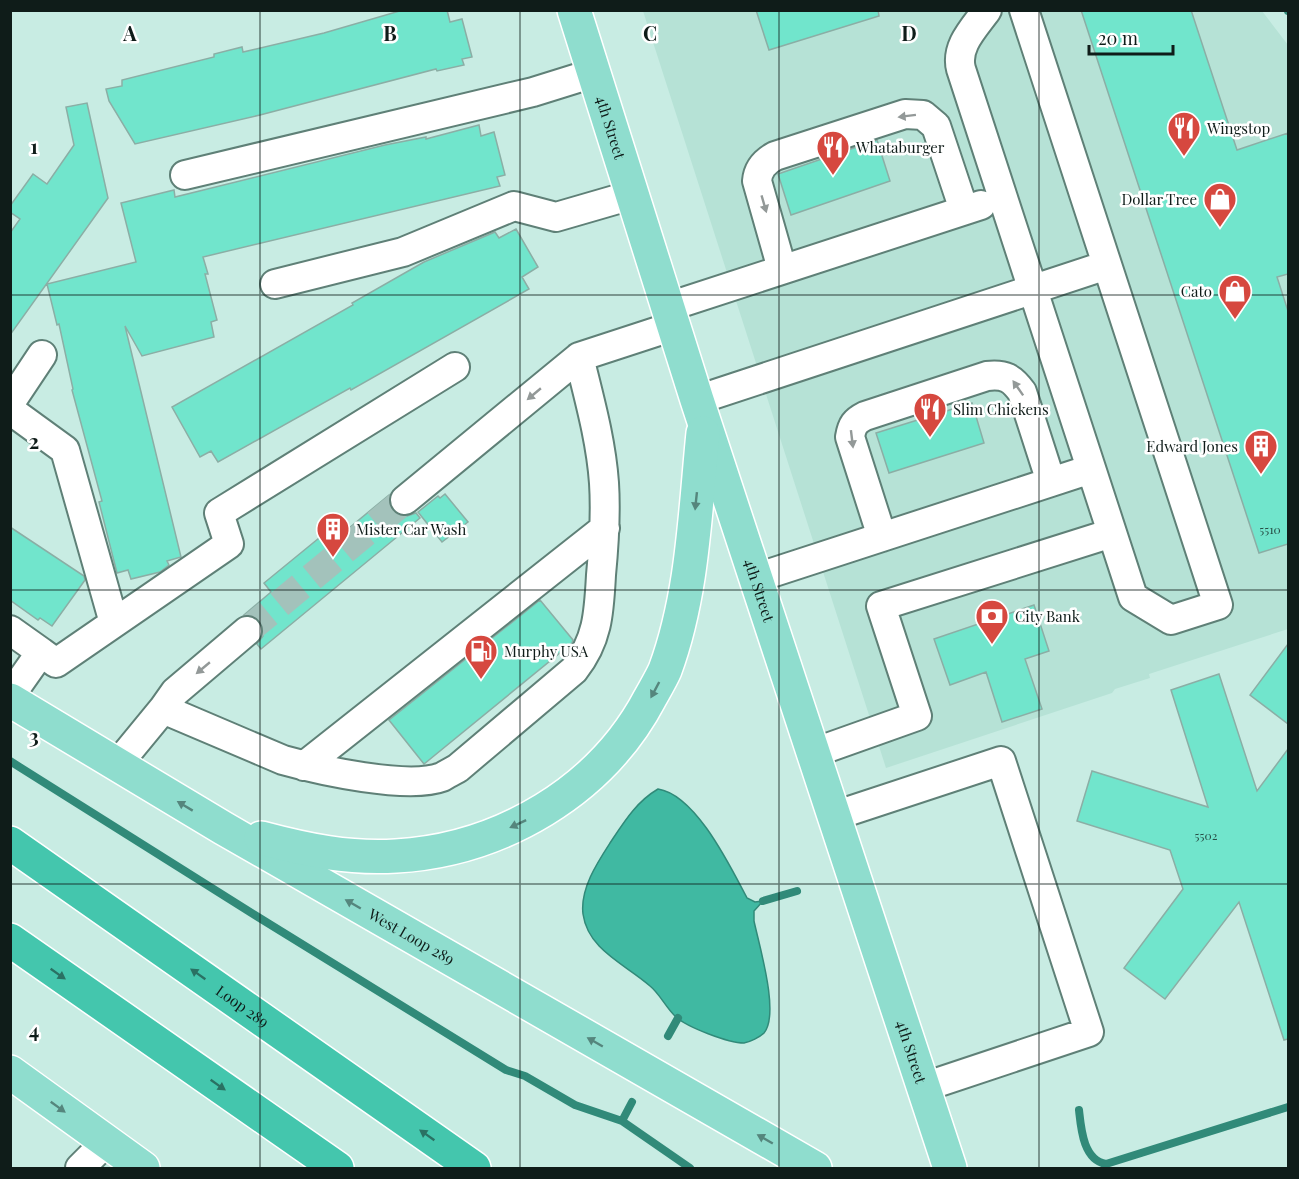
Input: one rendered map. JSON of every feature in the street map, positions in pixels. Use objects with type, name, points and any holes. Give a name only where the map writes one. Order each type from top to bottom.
[{"type":"highway","points":[[10,837],[80,891]]},
{"type":"highway","name":"Loop 289","points":[[10,843],[474,1168]]},
{"type":"highway","points":[[10,940],[337,1168]]},
{"type":"main road","name":"4th Street","points":[[574,10],[701,411],[950,1168]]},
{"type":"main road","points":[[223,828],[331,854],[396,856],[433,852],[492,836],[538,815],[563,799],[606,759],[629,733],[664,672],[675,640],[688,576],[701,411]]},
{"type":"main road","name":"West Loop 289","points":[[10,698],[223,828],[815,1168]]},
{"type":"main road","points":[[10,1072],[143,1168]]},
{"type":"lane","points":[[987,10],[968,36],[959,62],[1133,597],[1171,620],[1218,605],[1024,10]]},
{"type":"lane","points":[[185,175],[533,92],[594,73]]},
{"type":"lane","points":[[782,269],[758,182],[758,171],[775,156],[905,114],[923,115],[936,126],[964,210]]},
{"type":"lane","points":[[275,284],[403,252],[514,206],[556,217],[632,195]]},
{"type":"lane","points":[[405,500],[579,357],[782,269],[1003,198]]},
{"type":"lane","points":[[701,411],[1033,289],[1107,265]]},
{"type":"lane","points":[[10,403],[42,355]]},
{"type":"lane","points":[[163,709],[283,760],[304,766],[399,782],[441,777],[458,768],[574,670],[585,656],[595,635],[599,612],[605,528],[598,441],[579,357]]},
{"type":"lane","points":[[10,630],[56,663],[229,544],[219,513],[455,367]]},
{"type":"lane","points":[[882,537],[850,437],[855,421],[987,376],[1006,376],[1014,381],[1022,392],[1051,482]]},
{"type":"lane","points":[[10,410],[65,450],[114,623]]},
{"type":"lane","points":[[756,578],[1091,469]]},
{"type":"lane","points":[[304,766],[605,528]]},
{"type":"lane","points":[[813,753],[917,717],[881,606],[1112,533]]},
{"type":"lane","points":[[117,765],[182,686],[247,631]]},
{"type":"lane","points":[[10,698],[41,652]]},
{"type":"lane","points":[[834,816],[1001,761],[1005,772],[1089,1032],[924,1088]]},
{"type":"lane","points":[[80,1168],[106,1142]]},
{"type":"shaded area","points":[[643,11],[1262,11],[1288,45],[1288,629],[1149,674],[1150,678],[1115,689],[1112,693],[886,768]]},
{"type":"shaded area","points":[[658,789],[672,794],[686,804],[710,834],[747,898],[755,902],[763,901],[754,911],[754,921],[764,962],[770,1011],[764,1033],[749,1042],[737,1042],[718,1037],[681,1021],[650,986],[600,947],[586,927],[583,914],[584,895],[595,868],[631,813]]},
{"type":"building","points":[[403,10],[447,10],[450,22],[462,19],[472,57],[462,59],[464,65],[437,71],[436,69],[260,115],[135,144],[109,101],[106,89],[122,86],[122,80],[214,57],[214,54],[242,47],[243,52],[324,33]]},
{"type":"building","points":[[756,10],[878,10],[879,16],[769,50]]},
{"type":"building","points":[[1081,10],[1191,10],[1237,150],[1288,133],[1288,274],[1277,277],[1288,311],[1288,544],[1259,553]]},
{"type":"building","points":[[87,103],[108,198],[10,335],[10,233],[20,219],[10,212],[10,206],[33,174],[47,184],[74,145],[66,107]]},
{"type":"building","points":[[479,125],[481,136],[494,132],[505,175],[497,177],[500,186],[203,257],[217,320],[211,322],[214,337],[142,356],[125,326],[181,557],[167,561],[169,565],[160,572],[131,579],[128,570],[117,573],[99,502],[102,501],[72,390],[59,324],[57,325],[47,284],[136,262],[121,203],[174,190],[175,197],[385,145],[426,137],[426,139]]},
{"type":"building","name":"Whataburger","points":[[877,140],[890,181],[791,215],[778,174]]},
{"type":"building","points":[[516,229],[538,267],[522,277],[529,289],[218,462],[211,451],[200,457],[172,407],[353,305],[352,303],[424,262],[495,232],[499,238]]},
{"type":"building","name":"Slim Chickens","points":[[972,403],[984,443],[889,473],[876,433]]},
{"type":"building","points":[[445,494],[468,522],[442,542],[418,512],[438,496],[440,498]]},
{"type":"building","name":"Mister Car Wash","points":[[389,495],[389,503],[393,511],[407,516],[416,513],[420,518],[261,649],[257,644],[263,636],[260,621],[253,616],[244,615],[271,592],[264,583],[335,525],[343,533]]},
{"type":"building","points":[[10,527],[84,576],[85,580],[52,626],[40,618],[38,620],[10,600]]},
{"type":"building","name":"Murphy USA","points":[[540,600],[573,640],[572,643],[424,764],[389,720]]},
{"type":"building","name":"City Bank","points":[[1034,605],[1049,651],[1025,659],[1042,709],[1002,722],[986,672],[950,685],[934,639]]},
{"type":"building","points":[[1288,644],[1288,724],[1250,695]]},
{"type":"building","points":[[1219,674],[1257,791],[1288,749],[1288,1039],[1284,1040],[1239,902],[1165,999],[1124,968],[1183,889],[1170,850],[1077,821],[1092,771],[1208,807],[1171,690]]},
{"type":"waterway","points":[[10,761],[506,1070],[525,1076],[575,1105],[622,1121],[632,1102]]},
{"type":"waterway","points":[[763,901],[797,891]]},
{"type":"waterway","points":[[668,1036],[678,1018]]},
{"type":"waterway","points":[[1079,1110],[1082,1134],[1088,1150],[1098,1161],[1106,1164],[1288,1107]]},
{"type":"waterway","points":[[622,1121],[690,1168]]},
{"type":"tunnel","points":[[247,631],[405,500]]},
{"type":"place","name":"Wingstop","points":[[1184,157]]},
{"type":"place","name":"Whataburger","points":[[833,176]]},
{"type":"place","name":"Dollar Tree","points":[[1220,228]]},
{"type":"place","name":"Cato","points":[[1235,320]]},
{"type":"place","name":"Slim Chickens","points":[[930,438]]},
{"type":"place","name":"Edward Jones","points":[[1261,475]]},
{"type":"place","name":"Mister Car Wash","points":[[333,558]]},
{"type":"place","name":"City Bank","points":[[992,645]]},
{"type":"place","name":"Murphy USA","points":[[481,680]]}]
